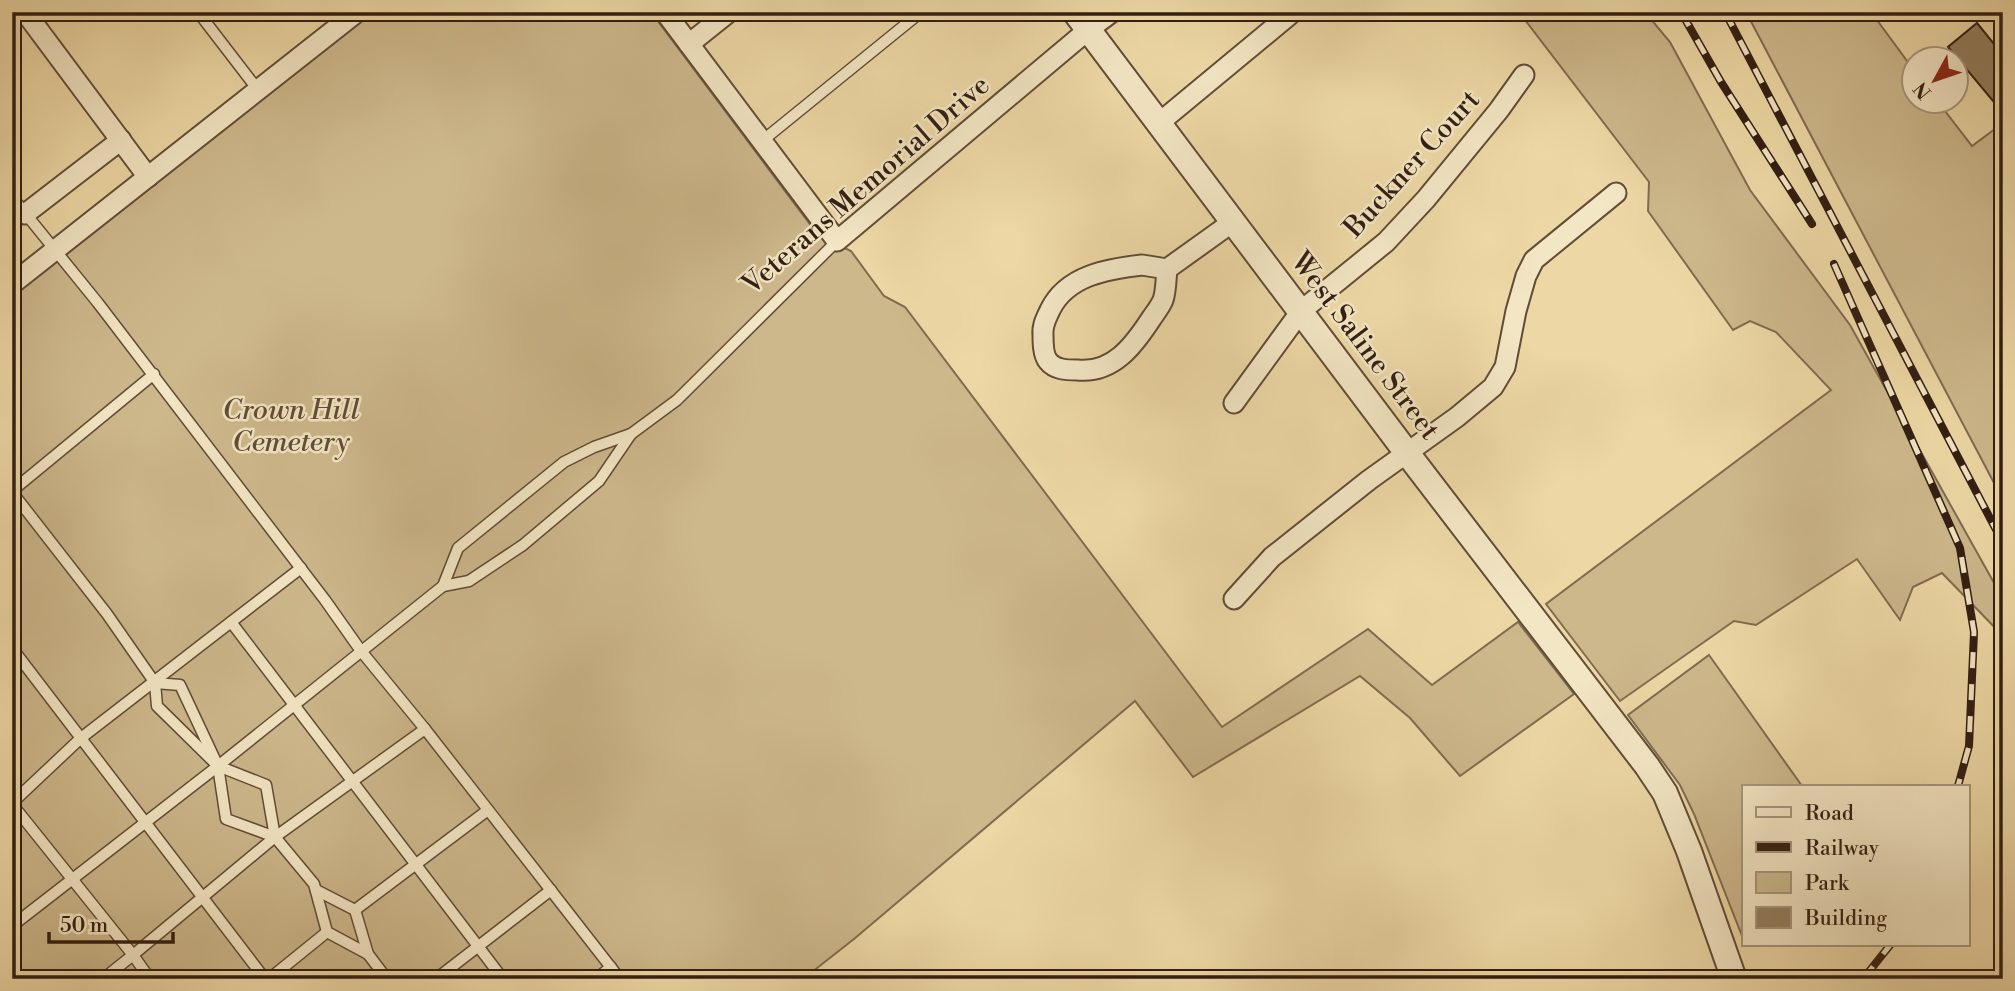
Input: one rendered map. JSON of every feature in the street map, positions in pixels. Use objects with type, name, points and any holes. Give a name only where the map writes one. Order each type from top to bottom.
[{"type":"street","points":[[24,12],[148,177]]},
{"type":"street","points":[[665,12],[837,241]]},
{"type":"street","points":[[689,44],[729,12]]},
{"type":"street","name":"Veterans Memorial Drive","points":[[837,241],[1082,21],[1112,12]]},
{"type":"street","points":[[1159,123],[1293,12]]},
{"type":"street","points":[[12,284],[354,13]]},
{"type":"street","name":"West Saline Street","points":[[1082,21],[1407,453],[1608,714],[1665,793],[1689,850],[1734,979]]},
{"type":"street","name":"Buckner Court","points":[[1234,402],[1301,311],[1386,242],[1426,199],[1524,75]]},
{"type":"street","points":[[26,214],[121,140]]},
{"type":"street","points":[[1234,599],[1272,557],[1493,387],[1505,367],[1516,311],[1526,276],[1534,260],[1616,193]]},
{"type":"street","points":[[1167,269],[1163,300],[1143,332],[1124,355],[1107,366],[1083,371],[1059,369],[1047,360],[1042,327],[1055,301],[1068,288],[1087,276],[1109,269],[1142,265],[1167,269],[1234,221]]},
{"type":"lane","points":[[198,12],[258,90]]},
{"type":"lane","points":[[762,141],[921,12]]},
{"type":"lane","points":[[12,197],[99,303],[361,651],[620,979]]},
{"type":"lane","name":"Veterans Memorial Drive","points":[[443,586],[458,548],[565,462],[632,434],[677,400],[837,241]]},
{"type":"lane","points":[[154,374],[12,492],[107,614],[155,683],[157,706],[218,766],[266,785],[275,837],[314,884],[327,932],[368,954]]},
{"type":"lane","name":"Veterans Memorial Drive","points":[[12,926],[443,586],[468,581],[523,545],[599,481],[632,434]]},
{"type":"lane","points":[[150,979],[12,804],[81,738],[301,568]]},
{"type":"lane","points":[[231,622],[503,979]]},
{"type":"lane","points":[[12,649],[267,979],[327,932]]},
{"type":"lane","points":[[155,683],[180,685],[218,766],[226,819],[275,837]]},
{"type":"lane","points":[[103,979],[275,837],[425,729]]},
{"type":"lane","points":[[355,910],[488,810]]},
{"type":"lane","points":[[316,890],[355,910],[368,954],[387,979]]},
{"type":"lane","points":[[436,979],[551,890]]},
{"type":"lane","points":[[596,979],[611,967]]},
{"type":"green space","name":"Crown Hill Cemetery","points":[[367,12],[651,12],[818,235],[851,251],[884,296],[905,307],[1222,727],[1368,629],[1432,685],[1518,622],[1574,694],[1460,776],[1410,718],[1360,676],[1193,777],[1135,701],[803,979],[12,979],[12,294]]},
{"type":"green space","points":[[1519,12],[1645,12],[1670,42],[1750,190],[1850,325],[2003,599],[2003,636],[1942,573],[1913,587],[1900,620],[1857,559],[1756,625],[1734,621],[1620,701],[1546,604],[1831,390],[1776,332],[1750,321],[1733,330],[1648,211],[1649,182]]},
{"type":"green space","points":[[1746,12],[1871,12],[1899,50],[1899,116],[1949,116],[1972,146],[2003,123],[2003,500]]},
{"type":"green space","points":[[1709,655],[1801,785],[1742,785],[1742,936],[1680,785],[1628,715]]},
{"type":"building","points":[[1977,23],[2003,55],[2003,113],[1969,72],[1969,46],[1949,46]]},
{"type":"railway","points":[[1681,12],[1721,82],[1812,224]]},
{"type":"railway","points":[[1725,12],[2003,543]]},
{"type":"railway","points":[[1834,264],[1960,548],[1974,632],[1969,746],[1958,785]]},
{"type":"railway","points":[[1863,979],[1889,946]]}]
